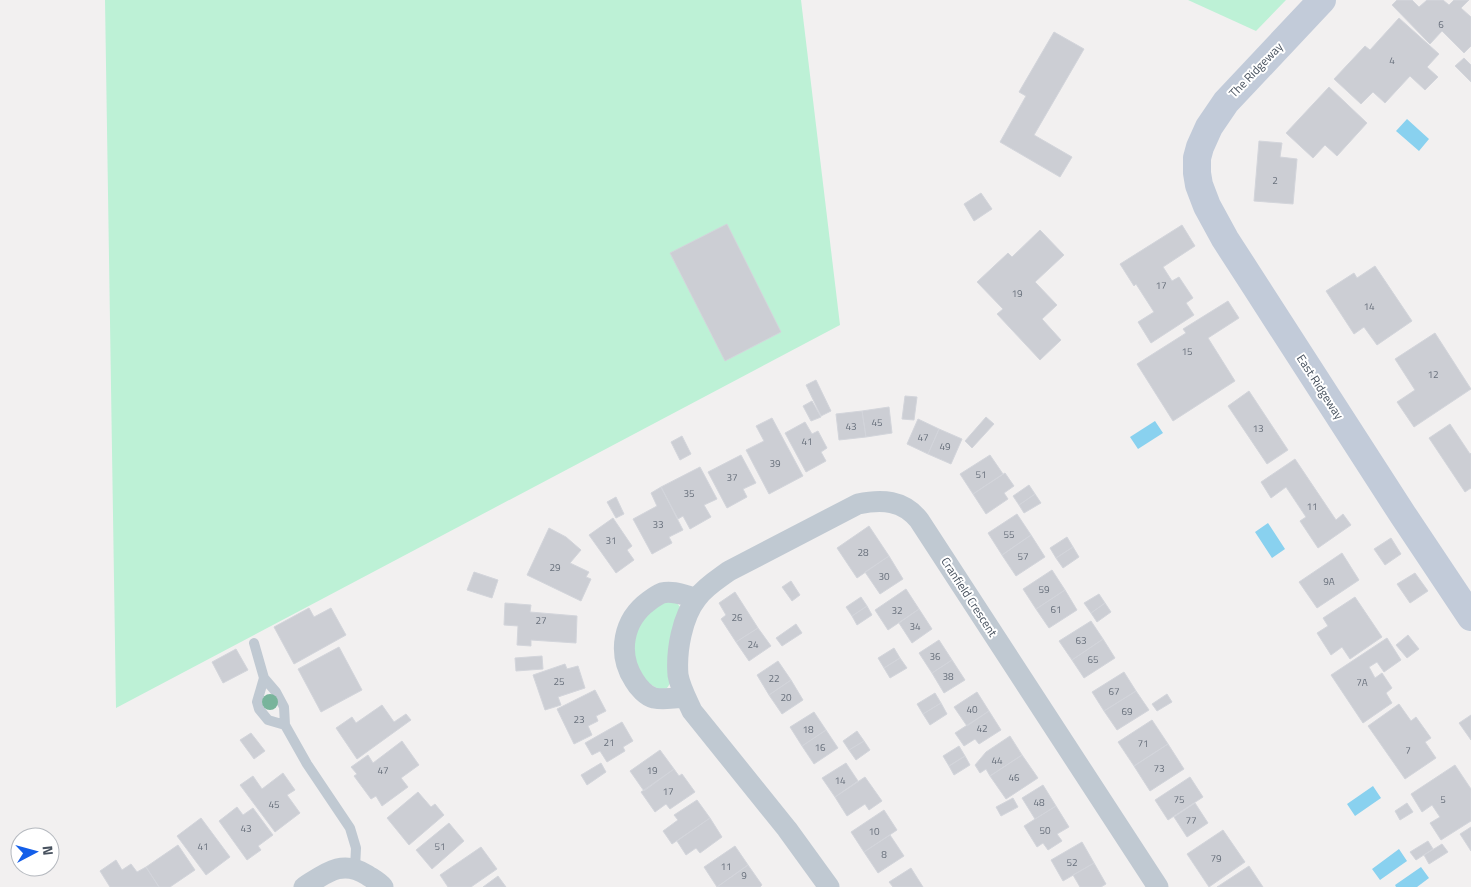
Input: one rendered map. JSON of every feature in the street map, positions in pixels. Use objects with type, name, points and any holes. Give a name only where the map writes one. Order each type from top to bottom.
[{"type":"street","name":"The Ridgeway","points":[[1200,147],[1208,127],[1226,102],[1322,0]]},
{"type":"street","name":"East Ridgeway","points":[[1200,147],[1196,173],[1199,185],[1207,206],[1225,239],[1471,617]]},
{"type":"street","name":"Cranfield Crescent","points":[[829,887],[787,829],[692,711],[678,677],[679,644],[687,616],[696,598],[729,571],[858,504],[886,501],[900,504],[912,512],[1158,887]]},
{"type":"street","points":[[685,697],[653,698],[636,685],[626,661],[625,637],[634,615],[654,597],[670,592],[696,598]]},
{"type":"street","points":[[304,887],[326,873],[346,868],[355,868],[380,883],[383,887]]},
{"type":"lane","points":[[254,643],[264,678],[276,692],[284,707],[285,725],[307,764],[350,828],[356,848],[355,868]]},
{"type":"lane","points":[[264,678],[257,702],[260,709],[268,720],[285,725]]},
{"type":"green space","points":[[105,0],[801,0],[840,325],[116,708]]},
{"type":"green space","points":[[1188,0],[1286,0],[1256,31]]},
{"type":"green space","points":[[666,600],[677,603],[680,607],[671,682],[667,688],[660,690],[643,680],[632,652],[638,621]]},
{"type":"water","points":[[1407,119],[1429,139],[1419,151],[1396,131]]},
{"type":"water","points":[[1155,421],[1163,433],[1138,449],[1130,437]]},
{"type":"water","points":[[1268,523],[1285,549],[1272,558],[1255,532]]},
{"type":"water","points":[[1373,786],[1381,798],[1355,816],[1347,804]]},
{"type":"water","points":[[1399,849],[1407,861],[1380,880],[1372,869]]},
{"type":"water","points":[[1421,867],[1429,878],[1417,887],[1396,887],[1395,885]]},
{"type":"building","points":[[1397,0],[1412,0],[1419,7],[1427,0],[1443,0],[1449,5],[1454,0],[1469,0],[1461,8],[1471,17],[1471,46],[1464,53],[1442,31],[1430,44],[1392,5]]},
{"type":"building","points":[[1399,18],[1439,54],[1427,67],[1438,77],[1425,90],[1410,76],[1385,103],[1373,92],[1361,104],[1334,79],[1365,46],[1370,50]]},
{"type":"building","points":[[1054,32],[1084,49],[1034,135],[1072,157],[1060,177],[1000,142],[1026,96],[1019,92]]},
{"type":"building","points":[[1464,58],[1471,65],[1471,82],[1455,66]]},
{"type":"building","points":[[1329,87],[1367,123],[1337,156],[1325,145],[1313,158],[1286,133]]},
{"type":"building","points":[[1259,141],[1282,143],[1280,157],[1297,159],[1293,204],[1254,201]]},
{"type":"building","points":[[981,193],[992,209],[974,221],[964,204]]},
{"type":"building","points":[[727,224],[781,332],[725,361],[670,253]]},
{"type":"building","points":[[1182,225],[1195,246],[1163,267],[1172,281],[1179,277],[1193,298],[1186,303],[1194,315],[1151,343],[1138,322],[1154,312],[1120,264]]},
{"type":"building","points":[[1040,230],[1064,255],[1035,282],[1057,305],[1042,319],[1061,340],[1040,360],[997,314],[1003,309],[977,282],[1008,253],[1012,257]]},
{"type":"building","points":[[1375,266],[1412,321],[1377,345],[1364,327],[1354,334],[1326,291],[1354,273],[1357,278]]},
{"type":"building","points":[[1228,301],[1239,318],[1208,338],[1235,381],[1173,421],[1137,364],[1186,333],[1183,329]]},
{"type":"building","points":[[1435,333],[1471,389],[1414,427],[1397,402],[1415,390],[1395,359]]},
{"type":"building","points":[[816,380],[831,411],[821,416],[806,385]]},
{"type":"building","points":[[1249,391],[1288,450],[1267,464],[1228,406]]},
{"type":"building","points":[[905,396],[917,397],[914,420],[902,419]]},
{"type":"building","points":[[812,401],[821,417],[811,421],[803,406]]},
{"type":"building","points":[[889,407],[892,433],[866,437],[862,411]]},
{"type":"building","points":[[862,411],[866,437],[839,440],[836,414]]},
{"type":"building","points":[[986,417],[994,424],[972,448],[965,441]]},
{"type":"building","points":[[772,418],[803,476],[769,494],[746,450],[764,441],[756,426]]},
{"type":"building","points":[[918,419],[939,429],[928,454],[907,444]]},
{"type":"building","points":[[805,422],[812,434],[818,431],[827,448],[821,452],[826,461],[806,472],[785,433]]},
{"type":"building","points":[[1450,424],[1471,453],[1471,488],[1465,492],[1429,438]]},
{"type":"building","points":[[939,429],[962,439],[951,464],[928,454]]},
{"type":"building","points":[[682,436],[691,454],[680,460],[671,442]]},
{"type":"building","points":[[741,455],[756,483],[743,489],[747,497],[727,508],[708,472]]},
{"type":"building","points":[[990,455],[1003,474],[973,494],[960,474]]},
{"type":"building","points":[[1295,459],[1336,520],[1343,514],[1351,525],[1318,548],[1300,521],[1306,517],[1286,487],[1271,498],[1261,482]]},
{"type":"building","points":[[700,467],[717,499],[704,505],[711,517],[690,529],[683,516],[678,519],[661,487]]},
{"type":"building","points":[[1005,473],[1014,486],[1004,493],[1008,499],[986,514],[973,494]]},
{"type":"building","points":[[1029,485],[1035,494],[1019,505],[1013,496]]},
{"type":"building","points":[[661,487],[683,530],[669,537],[672,543],[652,554],[633,519],[657,506],[651,493]]},
{"type":"building","points":[[1035,494],[1041,503],[1024,513],[1019,505]]},
{"type":"building","points":[[616,497],[624,514],[616,518],[607,502]]},
{"type":"building","points":[[1017,514],[1031,535],[1002,555],[988,533]]},
{"type":"building","points":[[613,518],[632,546],[627,550],[634,560],[616,573],[589,535]]},
{"type":"building","points":[[869,526],[889,556],[857,578],[837,548]]},
{"type":"building","points":[[549,528],[566,537],[581,550],[570,563],[589,572],[586,577],[591,579],[581,601],[527,575]]},
{"type":"building","points":[[1031,535],[1045,557],[1016,576],[1002,555]]},
{"type":"building","points":[[1067,537],[1073,547],[1056,558],[1050,548]]},
{"type":"building","points":[[1391,538],[1401,554],[1385,565],[1374,549]]},
{"type":"building","points":[[1073,547],[1079,557],[1063,568],[1056,558]]},
{"type":"building","points":[[1342,553],[1359,580],[1317,608],[1299,582]]},
{"type":"building","points":[[889,556],[903,579],[880,594],[865,572]]},
{"type":"building","points":[[1052,570],[1065,590],[1036,609],[1023,589]]},
{"type":"building","points":[[474,572],[498,580],[492,598],[467,590]]},
{"type":"building","points":[[1415,573],[1428,591],[1410,603],[1397,584]]},
{"type":"building","points":[[791,581],[800,595],[792,601],[782,587]]},
{"type":"building","points":[[906,589],[919,609],[888,630],[875,610]]},
{"type":"building","points":[[1065,590],[1077,610],[1049,628],[1036,609]]},
{"type":"building","points":[[735,592],[758,628],[736,642],[721,619],[726,615],[719,603]]},
{"type":"building","points":[[1099,594],[1105,603],[1091,613],[1084,603]]},
{"type":"building","points":[[861,597],[867,606],[852,616],[846,607]]},
{"type":"building","points":[[1355,597],[1382,637],[1350,659],[1342,647],[1331,655],[1317,633],[1328,626],[1323,618]]},
{"type":"building","points":[[505,603],[531,605],[530,612],[577,616],[576,643],[531,640],[531,646],[517,645],[518,626],[504,625]]},
{"type":"building","points":[[1105,603],[1111,612],[1097,622],[1091,613]]},
{"type":"building","points":[[867,606],[872,615],[857,625],[852,616]]},
{"type":"building","points":[[309,608],[314,617],[331,608],[346,635],[294,664],[274,627]]},
{"type":"building","points":[[919,609],[932,629],[912,643],[899,623]]},
{"type":"building","points":[[1091,621],[1103,639],[1072,660],[1059,641]]},
{"type":"building","points":[[796,624],[802,633],[782,646],[776,638]]},
{"type":"building","points":[[758,628],[771,646],[749,661],[736,642]]},
{"type":"building","points":[[1408,635],[1419,649],[1407,658],[1396,645]]},
{"type":"building","points":[[1387,638],[1401,660],[1384,672],[1377,662],[1369,667],[1375,678],[1382,673],[1392,688],[1386,693],[1392,703],[1363,723],[1331,675]]},
{"type":"building","points":[[1103,639],[1115,658],[1084,678],[1072,660]]},
{"type":"building","points":[[939,640],[952,660],[932,673],[919,653]]},
{"type":"building","points":[[339,647],[362,690],[321,712],[298,669]]},
{"type":"building","points":[[894,648],[900,658],[884,668],[878,658]]},
{"type":"building","points":[[236,649],[248,670],[223,683],[212,662]]},
{"type":"building","points":[[542,656],[543,669],[516,671],[515,658]]},
{"type":"building","points":[[900,658],[907,668],[890,678],[884,668]]},
{"type":"building","points":[[952,660],[965,680],[944,693],[932,673]]},
{"type":"building","points":[[778,661],[791,680],[769,695],[757,675]]},
{"type":"building","points":[[565,664],[567,669],[578,666],[585,688],[558,697],[561,705],[545,710],[533,675]]},
{"type":"building","points":[[1124,672],[1136,691],[1104,711],[1092,692]]},
{"type":"building","points":[[791,680],[803,700],[782,714],[769,695]]},
{"type":"building","points":[[595,690],[606,711],[596,716],[598,721],[588,726],[592,735],[574,744],[557,709]]},
{"type":"building","points":[[1136,691],[1149,710],[1117,730],[1104,711]]},
{"type":"building","points":[[977,692],[989,711],[967,726],[954,707]]},
{"type":"building","points":[[935,693],[941,703],[923,714],[917,704]]},
{"type":"building","points":[[1167,694],[1172,702],[1157,711],[1152,704]]},
{"type":"building","points":[[941,703],[947,714],[930,725],[923,714]]},
{"type":"building","points":[[1399,704],[1411,721],[1416,717],[1431,738],[1425,742],[1436,758],[1405,779],[1368,726]]},
{"type":"building","points":[[382,705],[394,722],[406,714],[411,720],[357,759],[336,728],[352,717],[356,723]]},
{"type":"building","points":[[989,711],[1001,730],[979,744],[975,739],[964,746],[955,733]]},
{"type":"building","points":[[814,712],[826,730],[802,746],[790,727]]},
{"type":"building","points":[[1471,715],[1471,740],[1459,723]]},
{"type":"building","points":[[1152,720],[1168,744],[1134,766],[1118,742]]},
{"type":"building","points":[[622,722],[633,741],[623,747],[625,751],[607,762],[600,751],[592,755],[585,743]]},
{"type":"building","points":[[826,730],[838,748],[814,764],[802,746]]},
{"type":"building","points":[[857,731],[864,741],[849,750],[843,741]]},
{"type":"building","points":[[251,733],[265,751],[254,759],[240,740]]},
{"type":"building","points":[[1010,736],[1022,755],[990,776],[986,769],[980,773],[975,765],[986,752]]},
{"type":"building","points":[[402,741],[419,765],[401,778],[408,787],[382,806],[376,796],[371,799],[354,776],[357,774],[351,767],[368,755],[373,763]]},
{"type":"building","points":[[864,741],[870,750],[856,760],[849,750]]},
{"type":"building","points":[[1168,744],[1184,769],[1150,791],[1134,766]]},
{"type":"building","points":[[959,746],[965,756],[949,766],[943,756]]},
{"type":"building","points":[[660,750],[674,769],[644,791],[630,771]]},
{"type":"building","points":[[1022,755],[1038,778],[1006,799],[990,776]]},
{"type":"building","points":[[965,756],[970,765],[954,775],[949,766]]},
{"type":"building","points":[[601,763],[606,772],[587,785],[581,775]]},
{"type":"building","points":[[846,763],[858,781],[835,797],[822,778]]},
{"type":"building","points":[[1455,765],[1471,789],[1471,821],[1441,840],[1430,823],[1440,817],[1432,805],[1422,812],[1411,794]]},
{"type":"building","points":[[674,769],[679,776],[682,774],[695,792],[670,809],[666,804],[655,812],[641,792]]},
{"type":"building","points":[[283,773],[295,790],[287,795],[300,813],[275,832],[240,785],[253,776],[262,789]]},
{"type":"building","points":[[865,777],[882,801],[869,810],[865,804],[847,816],[835,797]]},
{"type":"building","points":[[1190,777],[1203,797],[1168,820],[1155,800]]},
{"type":"building","points":[[1043,785],[1056,806],[1035,819],[1022,798]]},
{"type":"building","points":[[418,792],[431,807],[435,804],[444,815],[409,845],[387,818]]},
{"type":"building","points":[[1013,798],[1018,807],[1001,816],[996,807]]},
{"type":"building","points":[[697,800],[710,818],[672,844],[663,831],[678,820],[674,815]]},
{"type":"building","points":[[1195,803],[1208,823],[1187,837],[1174,817]]},
{"type":"building","points":[[1407,803],[1413,812],[1400,820],[1395,811]]},
{"type":"building","points":[[1056,806],[1069,827],[1057,834],[1062,841],[1048,850],[1043,843],[1037,847],[1024,826]]},
{"type":"building","points":[[237,807],[243,815],[253,808],[273,835],[258,846],[261,850],[247,860],[219,821]]},
{"type":"building","points":[[884,810],[897,830],[864,852],[851,832]]},
{"type":"building","points":[[201,818],[230,857],[206,875],[177,836]]},
{"type":"building","points":[[710,818],[722,837],[700,853],[696,848],[686,855],[677,841]]},
{"type":"building","points":[[449,823],[464,841],[432,869],[416,850]]},
{"type":"building","points":[[1471,827],[1471,851],[1460,834]]},
{"type":"building","points":[[1223,830],[1245,862],[1209,887],[1187,854]]},
{"type":"building","points":[[890,835],[904,856],[878,873],[864,852]]},
{"type":"building","points":[[1428,841],[1433,849],[1416,860],[1410,852]]},
{"type":"building","points":[[1082,842],[1094,863],[1063,881],[1051,860]]},
{"type":"building","points":[[1442,844],[1448,852],[1429,864],[1424,855]]},
{"type":"building","points":[[178,845],[195,870],[170,887],[159,887],[146,867]]},
{"type":"building","points":[[735,846],[748,865],[717,887],[704,867]]},
{"type":"building","points":[[481,847],[497,869],[471,887],[448,887],[440,875]]},
{"type":"building","points":[[116,860],[122,870],[131,864],[137,872],[146,867],[159,887],[110,887],[100,871]]},
{"type":"building","points":[[1094,863],[1106,884],[1101,887],[1080,887],[1073,875]]},
{"type":"building","points":[[748,865],[762,885],[760,887],[717,887]]},
{"type":"building","points":[[1249,866],[1263,887],[1217,887]]},
{"type":"building","points":[[911,868],[923,887],[893,887],[889,882]]},
{"type":"building","points":[[498,876],[506,887],[483,887]]}]
